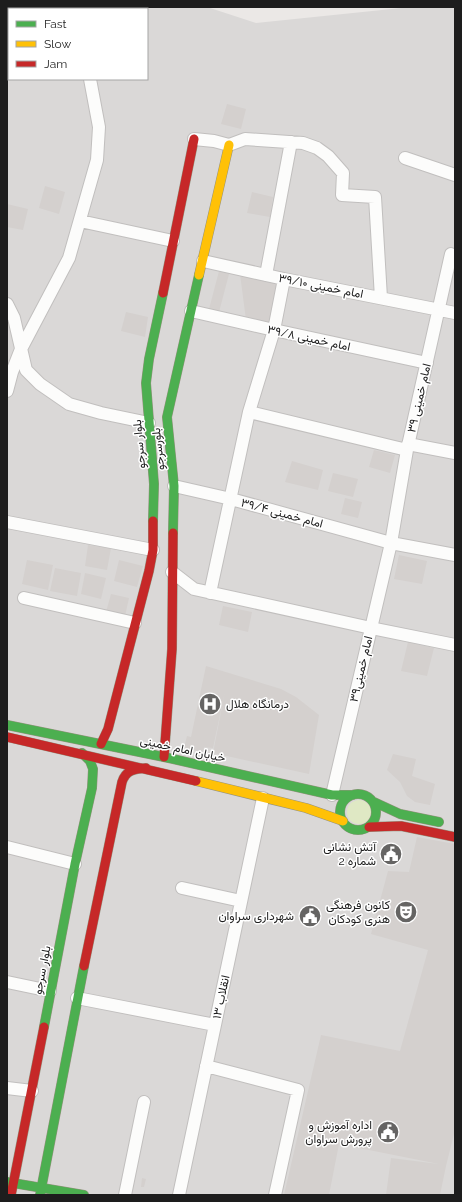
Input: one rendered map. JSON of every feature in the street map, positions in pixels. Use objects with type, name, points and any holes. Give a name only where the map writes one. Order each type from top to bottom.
[{"type":"street","points":[[7,390],[21,349],[69,258],[97,160],[99,127],[90,80]]},
{"type":"street","points":[[194,139],[214,141],[229,146],[245,139],[303,143],[317,148],[328,156],[343,173],[342,195],[375,197],[381,298]]},
{"type":"street","name":"بلوار سرجو","points":[[101,744],[108,729],[149,571],[164,485],[149,423],[146,383],[149,359],[194,139]]},
{"type":"street","points":[[266,275],[291,142]]},
{"type":"street","name":"بلورسرجو","points":[[164,757],[172,649],[172,572],[164,485],[167,425],[170,402],[229,146]]},
{"type":"street","points":[[406,158],[455,175]]},
{"type":"street","points":[[80,222],[173,241]]},
{"type":"street","name":"امام خمینی ۳۹","points":[[391,543],[408,447],[451,254]]},
{"type":"street","name":"امام خمینی ۳۹/۱۰","points":[[203,260],[284,279],[455,313]]},
{"type":"street","points":[[210,593],[249,412],[274,330],[284,279]]},
{"type":"street","points":[[7,304],[14,318],[26,370],[40,384],[69,404],[101,413],[149,423],[167,425]]},
{"type":"street","name":"امام خمینی ۳۹/۸","points":[[191,311],[427,363]]},
{"type":"street","points":[[249,412],[408,447],[455,453]]},
{"type":"street","name":"امام خمینی ۳۹/۴","points":[[164,485],[231,499],[391,543],[455,555]]},
{"type":"street","points":[[7,522],[153,550]]},
{"type":"street","name":"امام خمینی۳۹","points":[[332,796],[391,543]]},
{"type":"street","points":[[172,572],[194,589],[371,628],[455,644]]},
{"type":"street","points":[[24,598],[135,623]]},
{"type":"street","name":"خیابان امام خمینی","points":[[7,725],[164,757],[332,796],[353,794]]},
{"type":"street","points":[[7,737],[146,768],[263,798],[321,811],[343,821]]},
{"type":"street","points":[[82,753],[90,761],[93,769],[101,768],[118,771],[124,775]]},
{"type":"street","points":[[40,1192],[74,997],[124,775],[133,769],[146,768]]},
{"type":"street","name":"بلوار سرجو","points":[[11,1195],[10,1182],[54,992],[75,864],[92,788],[93,769]]},
{"type":"street","points":[[448,824],[400,814],[374,802],[365,795],[353,794],[341,805],[340,816],[346,825],[354,829],[359,830],[369,827],[401,826],[455,837]]},
{"type":"street","name":"انقلاب ۱۳","points":[[179,1195],[263,798]]},
{"type":"street","points":[[369,827],[376,818],[377,813],[374,802]]},
{"type":"street","points":[[7,847],[75,864]]},
{"type":"street","points":[[182,888],[241,901]]},
{"type":"street","points":[[7,982],[54,992]]},
{"type":"street","points":[[74,997],[215,1025]]},
{"type":"street","points":[[206,1066],[298,1090],[275,1195]]},
{"type":"street","points":[[7,1088],[32,1091]]},
{"type":"street","points":[[125,1195],[144,1102]]},
{"type":"street","points":[[10,1182],[40,1192],[84,1195]]},
{"type":"shaded area","points":[[7,7],[207,7],[256,23],[411,7],[455,7],[455,1195],[7,1195]]},
{"type":"green space","points":[[359,800],[368,803],[371,812],[368,821],[359,824],[350,821],[347,812],[350,803]]},
{"type":"building","points":[[227,104],[246,109],[241,129],[221,124]]},
{"type":"building","points":[[45,186],[65,192],[59,214],[39,208]]},
{"type":"building","points":[[252,192],[273,197],[270,217],[247,213]]},
{"type":"building","points":[[7,204],[28,209],[23,230],[7,227]]},
{"type":"building","points":[[219,271],[229,274],[218,316],[208,313]]},
{"type":"building","points":[[240,274],[279,281],[271,322],[246,320]]},
{"type":"building","points":[[126,312],[148,317],[145,337],[121,331]]},
{"type":"building","points":[[374,450],[395,455],[390,473],[369,467]]},
{"type":"building","points":[[292,461],[323,470],[318,490],[285,482]]},
{"type":"building","points":[[333,473],[358,479],[353,497],[328,491]]},
{"type":"building","points":[[345,498],[362,502],[358,518],[341,514]]},
{"type":"building","points":[[88,545],[111,548],[107,570],[85,566]]},
{"type":"building","points":[[399,555],[427,561],[422,584],[394,579]]},
{"type":"building","points":[[27,560],[53,565],[48,590],[22,584]]},
{"type":"building","points":[[119,560],[143,566],[137,587],[114,581]]},
{"type":"building","points":[[55,568],[81,573],[77,596],[50,591]]},
{"type":"building","points":[[85,573],[106,578],[101,599],[81,594]]},
{"type":"building","points":[[111,594],[129,598],[125,616],[106,612]]},
{"type":"building","points":[[223,606],[252,612],[248,632],[219,625]]},
{"type":"building","points":[[408,642],[434,648],[427,676],[401,671]]},
{"type":"building","points":[[206,666],[281,689],[296,697],[319,715],[309,774],[213,753],[225,691],[213,748],[204,747],[203,752],[184,748],[187,736],[191,737]]},
{"type":"building","points":[[393,754],[416,759],[412,776],[435,784],[430,805],[415,802],[407,796],[400,782],[387,770]]},
{"type":"building","points":[[417,837],[455,844],[455,1130],[440,1195],[386,1195],[391,1158],[439,1164],[339,1144],[329,1195],[284,1195],[321,1035],[400,1051],[428,950],[371,934],[388,871],[409,872]]},
{"type":"building","points":[[142,1178],[146,1179],[144,1187],[141,1187]]},
{"type":"traffic: fast","points":[[173,533],[174,486],[167,417],[199,275]]},
{"type":"traffic: fast","points":[[153,521],[154,484],[146,383],[149,359],[163,293]]},
{"type":"traffic: fast","points":[[7,725],[164,757],[332,795],[353,795]]},
{"type":"traffic: fast","points":[[44,1027],[75,864],[92,788],[93,769],[90,761],[82,753]]},
{"type":"traffic: fast","points":[[362,794],[371,799],[375,805],[376,812],[375,819],[371,825],[362,830],[354,830],[345,825],[341,819],[340,808],[345,799],[351,795],[362,794]]},
{"type":"traffic: fast","points":[[374,802],[400,814],[439,822]]},
{"type":"traffic: fast","points":[[40,1195],[84,966]]},
{"type":"traffic: fast","points":[[7,1182],[84,1195]]},
{"type":"traffic: slow","points":[[199,275],[229,145]]},
{"type":"traffic: slow","points":[[196,781],[306,808],[343,821]]},
{"type":"traffic: jam","points":[[163,293],[194,139]]},
{"type":"traffic: jam","points":[[101,744],[108,729],[149,571],[153,550],[153,521]]},
{"type":"traffic: jam","points":[[164,757],[172,649],[173,533]]},
{"type":"traffic: jam","points":[[7,737],[196,781]]},
{"type":"traffic: jam","points":[[84,966],[122,782],[126,775],[131,771],[146,768]]},
{"type":"traffic: jam","points":[[369,827],[401,826],[455,837]]},
{"type":"traffic: jam","points":[[11,1195],[44,1027]]},
{"type":"place","name":"درمانگاه هلال","points":[[210,704]]},
{"type":"place","name":"آتش نشانی شماره 2","points":[[391,854]]},
{"type":"place","name":"کانون فرهنگی هنری کودکان","points":[[406,912]]},
{"type":"place","name":"شهرداری سراوان","points":[[310,916]]},
{"type":"place","name":"اداره آموزش و پرورش سراوان","points":[[388,1132]]}]
